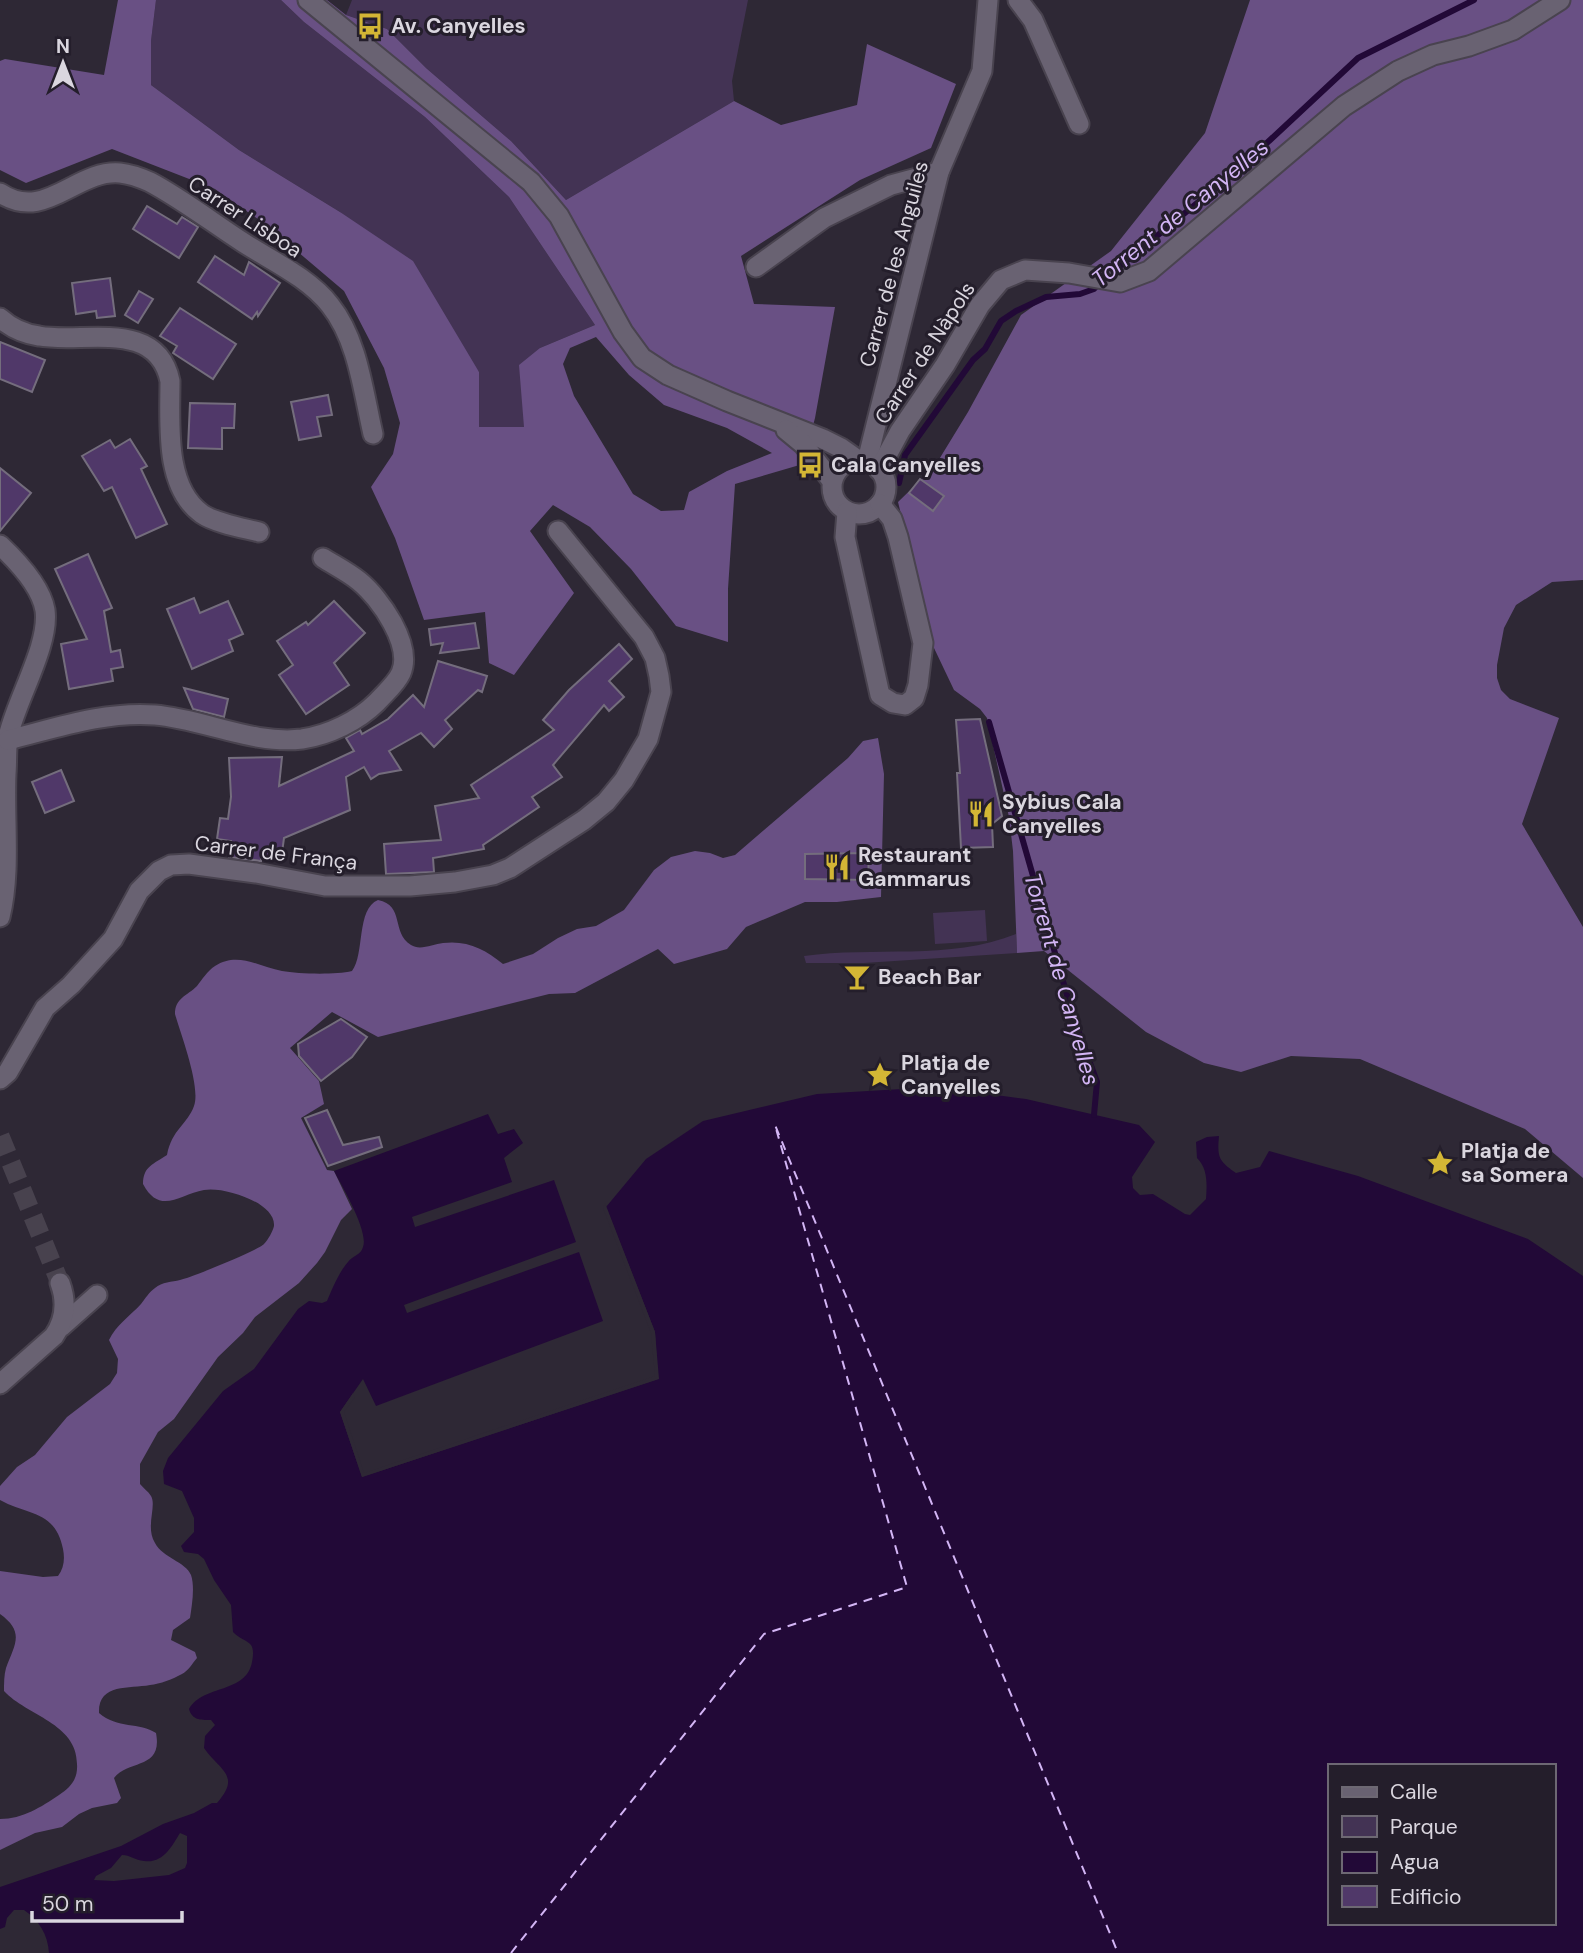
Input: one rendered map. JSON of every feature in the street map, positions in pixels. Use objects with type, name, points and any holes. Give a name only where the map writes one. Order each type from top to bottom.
[{"type":"street","points":[[308,0],[531,182],[559,216],[623,332],[642,358],[668,374],[823,439],[868,464],[886,487],[880,504],[865,513],[847,512],[834,499],[832,481],[803,444],[773,419]]},
{"type":"street","name":"Carrer de les Anguiles","points":[[868,464],[939,172],[982,71],[988,0]]},
{"type":"street","points":[[1018,0],[1033,20],[1079,124]]},
{"type":"street","name":"Carrer de Nàpols","points":[[868,464],[900,431],[945,365],[980,304],[1001,280],[1025,270],[1069,273],[1120,282],[1149,271],[1344,106],[1398,71],[1433,55],[1469,46],[1513,30],[1560,0]]},
{"type":"street","points":[[756,267],[824,218],[891,185],[939,172]]},
{"type":"street","name":"Carrer Lisboa","points":[[0,193],[22,202],[41,202],[95,178],[118,173],[150,183],[218,226],[310,286],[329,303],[341,323],[356,359],[373,435]]},
{"type":"street","points":[[0,318],[23,332],[40,336],[118,336],[139,342],[155,354],[168,373],[170,381],[174,467],[183,495],[203,515],[259,532]]},
{"type":"street","points":[[832,481],[838,470],[847,463],[868,464]]},
{"type":"street","points":[[847,512],[845,537],[880,695],[893,703],[905,705],[914,698],[918,685],[923,643],[898,537],[892,519],[880,504]]},
{"type":"street","name":"Carrer de França","points":[[0,1079],[8,1072],[45,1008],[71,985],[113,939],[139,891],[159,870],[171,865],[189,864],[325,886],[410,886],[455,882],[492,875],[510,868],[584,820],[606,802],[624,780],[648,739],[661,692],[659,676],[655,658],[644,637],[558,531]]},
{"type":"street","points":[[0,545],[30,580],[42,599],[45,611],[40,646],[8,740],[4,816],[5,880],[0,918]]},
{"type":"street","points":[[8,740],[99,718],[135,715],[182,719],[285,740],[305,738],[338,729],[373,706],[396,681],[403,668],[404,654],[401,639],[382,607],[359,581],[323,558]]},
{"type":"street","points":[[60,1283],[65,1308],[60,1328]]},
{"type":"street","points":[[0,1384],[97,1295]]},
{"type":"green space","points":[[156,0],[281,0],[304,22],[425,117],[509,197],[595,325],[540,348],[524,427],[478,427],[479,372],[340,212],[239,150],[151,85],[151,41]]},
{"type":"green space","points":[[352,0],[748,0],[732,81],[734,101],[566,200],[511,141],[426,68],[387,29],[346,15]]},
{"type":"green space","points":[[985,910],[987,941],[935,944],[933,913]]},
{"type":"green space","points":[[1016,934],[1017,953],[864,963],[806,963],[804,956],[938,950],[991,942]]},
{"type":"shaded area","points":[[118,0],[156,0],[151,41],[151,85],[239,150],[413,261],[479,372],[479,427],[524,427],[519,365],[540,348],[595,325],[509,197],[425,117],[304,22],[281,0],[327,0],[346,15],[387,29],[426,68],[511,141],[566,200],[734,101],[781,125],[857,105],[867,44],[956,84],[931,148],[860,180],[741,256],[754,304],[835,307],[815,418],[803,464],[735,484],[728,589],[728,642],[676,626],[631,569],[590,527],[553,505],[530,531],[574,593],[514,675],[489,663],[485,612],[424,620],[395,538],[371,487],[393,454],[400,423],[384,368],[344,291],[265,224],[215,189],[112,149],[26,183],[0,170],[0,61],[5,59],[104,75]],"holes":[[[596,337],[629,375],[664,405],[727,428],[772,453],[727,471],[689,492],[684,510],[661,511],[633,494],[574,396],[563,364],[570,348]]]},
{"type":"shaded area","points":[[1250,0],[1583,0],[1583,580],[1552,582],[1516,605],[1504,628],[1497,678],[1501,690],[1510,699],[1559,718],[1522,824],[1583,927],[1583,1178],[1525,1129],[1360,1059],[1291,1056],[1241,1072],[1204,1063],[1146,1032],[1044,951],[1017,953],[1009,817],[987,718],[980,709],[954,690],[934,648],[898,502],[935,466],[1021,315],[1111,251],[1205,133]]},
{"type":"shaded area","points":[[878,738],[884,774],[881,897],[837,902],[805,902],[746,927],[727,949],[674,964],[658,949],[575,993],[549,994],[378,1037],[332,1012],[290,1048],[319,1081],[324,1104],[301,1118],[327,1170],[334,1171],[352,1209],[341,1220],[325,1252],[299,1283],[255,1317],[218,1357],[174,1419],[158,1432],[140,1464],[140,1484],[150,1494],[153,1505],[152,1537],[163,1552],[188,1571],[192,1580],[190,1618],[173,1630],[171,1640],[195,1652],[197,1658],[182,1674],[154,1684],[116,1689],[109,1692],[100,1703],[99,1713],[106,1718],[156,1733],[157,1745],[150,1758],[120,1772],[114,1778],[121,1798],[117,1803],[92,1808],[62,1827],[35,1833],[0,1850],[0,1819],[24,1815],[63,1792],[75,1778],[77,1764],[75,1750],[60,1729],[4,1691],[5,1671],[16,1639],[13,1627],[0,1614],[0,1571],[43,1577],[58,1576],[63,1567],[64,1556],[54,1527],[39,1516],[0,1500],[0,1486],[17,1467],[35,1455],[67,1417],[110,1384],[117,1373],[118,1359],[109,1340],[119,1325],[151,1291],[161,1284],[197,1274],[259,1247],[267,1240],[274,1226],[272,1217],[266,1210],[235,1193],[212,1189],[163,1201],[150,1194],[143,1184],[147,1169],[167,1155],[172,1139],[194,1106],[193,1074],[175,1014],[179,1001],[197,986],[212,968],[232,960],[248,961],[298,973],[352,971],[366,912],[378,900],[392,907],[401,934],[415,947],[452,942],[468,944],[503,964],[533,954],[558,938],[577,929],[596,926],[624,910],[654,870],[671,857],[695,851],[723,858],[735,855],[848,758],[863,741]]},
{"type":"water","points":[[936,1087],[1026,1099],[1139,1125],[1155,1142],[1132,1177],[1133,1188],[1140,1195],[1153,1194],[1185,1214],[1190,1215],[1206,1199],[1206,1177],[1197,1158],[1196,1142],[1219,1136],[1220,1158],[1236,1173],[1260,1167],[1269,1151],[1358,1176],[1528,1239],[1583,1276],[1583,1953],[49,1953],[42,1928],[24,1910],[14,1910],[7,1918],[5,1927],[0,1929],[0,1887],[121,1846],[163,1824],[217,1803],[228,1786],[226,1773],[204,1748],[205,1736],[215,1725],[211,1720],[194,1717],[189,1709],[204,1696],[242,1679],[252,1662],[253,1649],[233,1632],[231,1605],[204,1559],[198,1554],[184,1552],[181,1546],[194,1532],[194,1518],[182,1491],[164,1484],[163,1471],[168,1458],[223,1391],[254,1369],[298,1309],[309,1301],[327,1301],[345,1266],[362,1250],[364,1240],[359,1220],[334,1171],[488,1114],[498,1134],[514,1129],[523,1143],[504,1158],[512,1182],[412,1217],[415,1227],[554,1180],[576,1242],[404,1305],[407,1313],[579,1252],[603,1321],[376,1406],[363,1379],[340,1412],[362,1477],[658,1379],[655,1332],[606,1207],[646,1159],[703,1121],[817,1094]],"holes":[[[180,1833],[187,1836],[185,1868],[169,1875],[114,1881],[94,1880],[96,1876],[111,1868],[122,1855],[144,1861],[157,1860],[166,1853]]]},
{"type":"pier","points":[[605,1203],[655,1332],[659,1379],[362,1477],[340,1412],[353,1393],[355,1397],[344,1412],[364,1473],[655,1376],[651,1333],[603,1208]]},
{"type":"building","points":[[147,206],[177,224],[182,217],[198,227],[179,258],[133,229]]},
{"type":"building","points":[[215,256],[244,275],[249,262],[280,283],[258,316],[257,312],[252,319],[198,282]]},
{"type":"building","points":[[110,278],[115,316],[97,318],[96,311],[76,314],[72,283]]},
{"type":"building","points":[[139,291],[153,299],[138,323],[125,315]]},
{"type":"building","points":[[180,308],[236,344],[213,379],[173,353],[177,346],[160,336]]},
{"type":"building","points":[[0,342],[45,360],[32,392],[0,379]]},
{"type":"building","points":[[328,395],[332,415],[317,417],[321,436],[299,440],[291,402]]},
{"type":"building","points":[[190,403],[235,404],[234,428],[222,428],[222,449],[188,448]]},
{"type":"building","points":[[130,439],[147,466],[141,469],[167,524],[136,538],[112,487],[104,491],[82,456],[110,440],[115,448]]},
{"type":"building","points":[[0,468],[31,493],[0,531]]},
{"type":"building","points":[[920,479],[944,496],[933,511],[909,493]]},
{"type":"building","points":[[88,554],[112,608],[104,611],[111,652],[120,650],[123,667],[111,669],[113,681],[69,689],[61,644],[87,639],[55,569]]},
{"type":"building","points":[[194,598],[200,613],[228,601],[243,634],[229,640],[233,651],[192,669],[167,609]]},
{"type":"building","points":[[334,601],[365,633],[334,663],[349,685],[306,714],[279,675],[293,665],[277,641],[306,622],[308,625]]},
{"type":"building","points":[[475,623],[479,648],[440,653],[443,643],[431,645],[429,629]]},
{"type":"building","points":[[619,644],[632,659],[609,681],[624,697],[609,711],[604,705],[553,765],[562,777],[532,797],[539,807],[483,845],[484,849],[433,858],[434,872],[386,874],[384,844],[441,840],[435,806],[479,798],[471,785],[554,730],[543,720],[569,690]]},
{"type":"building","points":[[438,661],[487,676],[482,692],[478,690],[445,720],[452,729],[434,747],[421,733],[389,751],[401,770],[379,774],[371,779],[364,767],[346,777],[350,810],[284,838],[281,860],[261,857],[261,861],[229,857],[231,841],[217,839],[220,818],[228,819],[231,797],[229,758],[282,757],[279,786],[354,751],[346,738],[360,730],[362,734],[388,719],[413,695],[424,707]]},
{"type":"building","points":[[184,688],[228,699],[224,717],[193,709]]},
{"type":"building","points":[[980,719],[1002,816],[992,824],[993,847],[961,848],[956,720]]},
{"type":"building","points":[[61,770],[74,801],[45,813],[32,782]]},
{"type":"building","name":"Restaurant Gammarus","points":[[868,853],[869,880],[805,879],[805,854]]},
{"type":"building","points":[[341,1019],[367,1037],[352,1057],[321,1081],[299,1056],[298,1044]]},
{"type":"building","points":[[327,1110],[343,1145],[379,1137],[382,1147],[328,1166],[305,1118]]},
{"type":"waterway","name":"Torrent de Canyelles","points":[[1109,275],[1240,168],[1358,58],[1474,0]]},
{"type":"waterway","name":"Torrent de Canyelles","points":[[899,483],[905,455],[973,360],[985,349],[1001,321],[1046,297],[1080,294],[1094,289],[1101,282]]},
{"type":"waterway","name":"Torrent de Canyelles","points":[[989,722],[1073,1016],[1097,1082],[1094,1115]]},
{"type":"ferry route","points":[[511,1953],[764,1634],[907,1587],[775,1125],[1118,1953]]},
{"type":"tunnel","points":[[0,1136],[60,1283]]},
{"type":"place","name":"Av. Canyelles","points":[[370,26]]},
{"type":"place","name":"Cala Canyelles","points":[[810,465]]},
{"type":"place","name":"Sybius Cala Canyelles","points":[[981,814]]},
{"type":"place","name":"Restaurant Gammarus","points":[[837,867]]},
{"type":"place","name":"Beach Bar","points":[[857,977]]},
{"type":"place","name":"Platja de Canyelles","points":[[880,1075]]},
{"type":"place","name":"Platja de sa Somera","points":[[1440,1163]]}]
